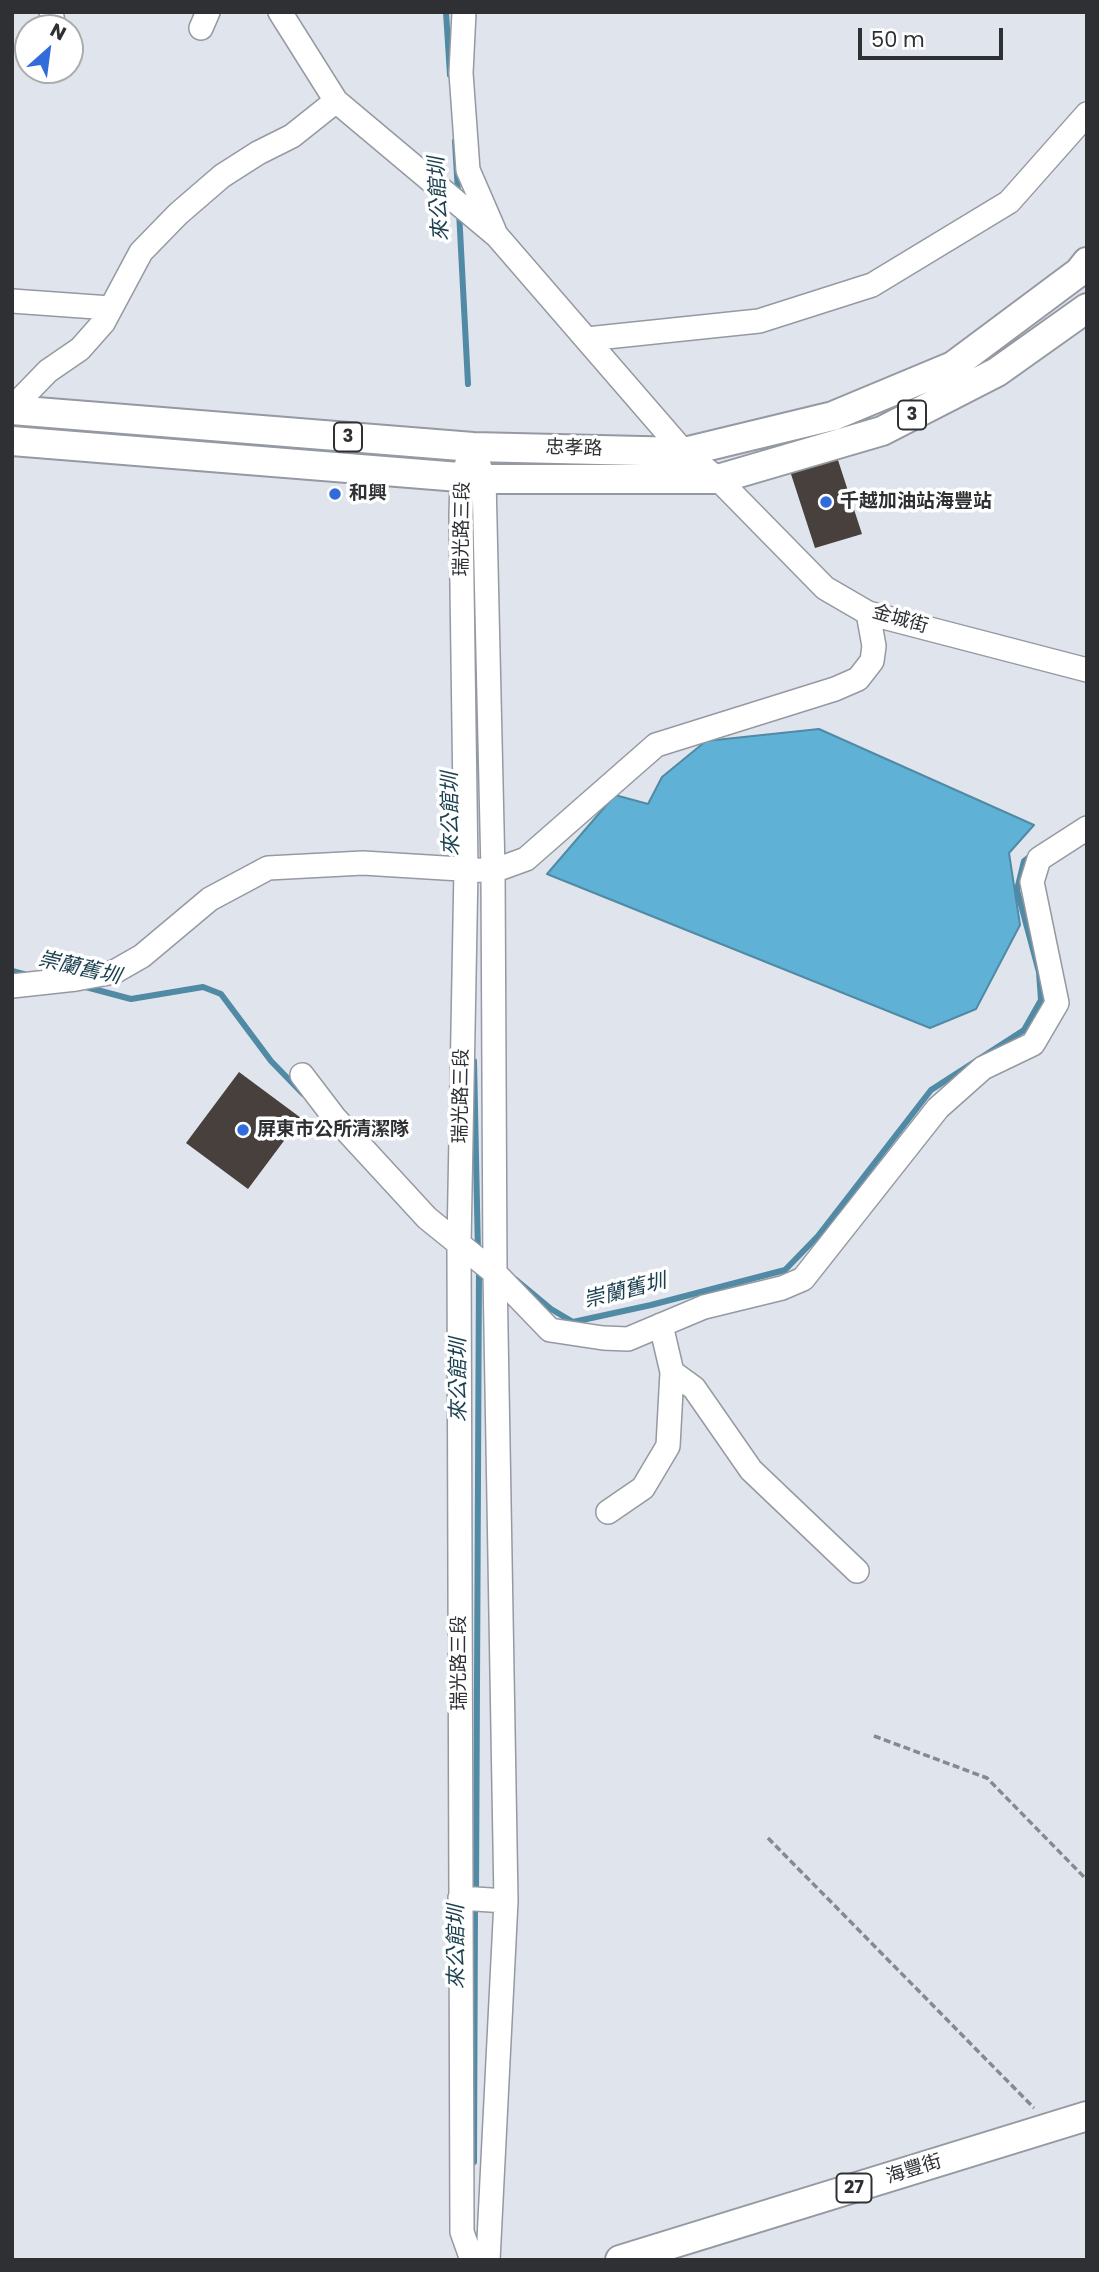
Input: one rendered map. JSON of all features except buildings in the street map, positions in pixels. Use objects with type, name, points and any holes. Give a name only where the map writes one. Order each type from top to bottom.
[{"type":"main road","name":"忠孝路","points":[[12,409],[472,447],[684,452],[833,416],[953,366],[1079,272],[1087,262]]},
{"type":"main road","name":"忠孝路","points":[[12,441],[473,478],[718,479],[882,431],[997,372],[1087,309]]},
{"type":"main road","name":"海豐街","points":[[620,2260],[1087,2116]]},
{"type":"street","points":[[280,12],[336,101],[497,236]]},
{"type":"street","points":[[464,12],[461,73],[468,170],[497,236]]},
{"type":"street","points":[[12,409],[48,371],[80,349],[103,323],[141,252],[178,214],[222,176],[258,153],[292,136],[336,101]]},
{"type":"street","points":[[587,340],[759,321],[872,285],[1009,202],[1087,114]]},
{"type":"street","name":"金城街","points":[[497,236],[684,452],[718,479],[825,588],[867,613],[1087,670]]},
{"type":"street","points":[[12,301],[110,308]]},
{"type":"street","name":"瑞光路三段","points":[[472,447],[493,871],[495,1273],[506,1900],[488,2260]]},
{"type":"street","name":"瑞光路三段","points":[[472,2260],[462,2232],[459,1244],[473,478]]},
{"type":"street","points":[[12,986],[114,972],[142,956],[210,899],[268,868],[363,863],[493,871],[526,859],[656,745],[835,689],[858,679],[872,661],[874,646],[867,613]]},
{"type":"street","points":[[302,1075],[334,1116],[427,1218],[495,1273],[550,1331],[628,1339],[704,1307],[782,1288],[803,1279],[938,1108],[983,1068],[1033,1044],[1057,1003],[1032,882],[1040,859],[1087,828]]},
{"type":"street","points":[[608,1512],[643,1488],[668,1446],[672,1372],[661,1325]]},
{"type":"street","points":[[672,1372],[694,1388],[751,1470],[857,1570]]},
{"type":"street","points":[[460,1898],[506,1900]]},
{"type":"path","points":[[874,1736],[987,1778],[1087,1880]]},
{"type":"path","points":[[768,1838],[1052,2126]]},
{"type":"water","points":[[819,729],[1034,825],[1009,853],[1020,925],[976,1009],[930,1028],[547,874],[615,795],[648,804],[662,777],[706,741]]},
{"type":"waterway","name":"來公館圳","points":[[446,12],[450,75]]},
{"type":"waterway","name":"來公館圳","points":[[455,141],[458,193]]},
{"type":"waterway","name":"來公館圳","points":[[459,211],[468,384]]},
{"type":"waterway","name":"崇蘭舊圳","points":[[515,1279],[551,1309],[573,1322],[785,1270],[818,1236],[931,1090],[1024,1030],[1041,1000],[1039,972],[1017,890],[1024,861],[1033,854]]},
{"type":"waterway","name":"崇蘭舊圳","points":[[12,971],[27,975]]},
{"type":"waterway","name":"崇蘭舊圳","points":[[82,986],[131,999],[203,987],[221,994],[271,1061],[303,1094]]},
{"type":"waterway","name":"來公館圳","points":[[474,1061],[478,1253]]},
{"type":"waterway","name":"來公館圳","points":[[476,1894],[479,1267]]},
{"type":"waterway","name":"來公館圳","points":[[474,2162],[475,1904]]},
{"type":"place","name":"和興","points":[[335,494]]},
{"type":"place","name":"千越加油站海豐站","points":[[826,502]]},
{"type":"place","name":"屏東市公所清潔隊","points":[[243,1130]]}]
